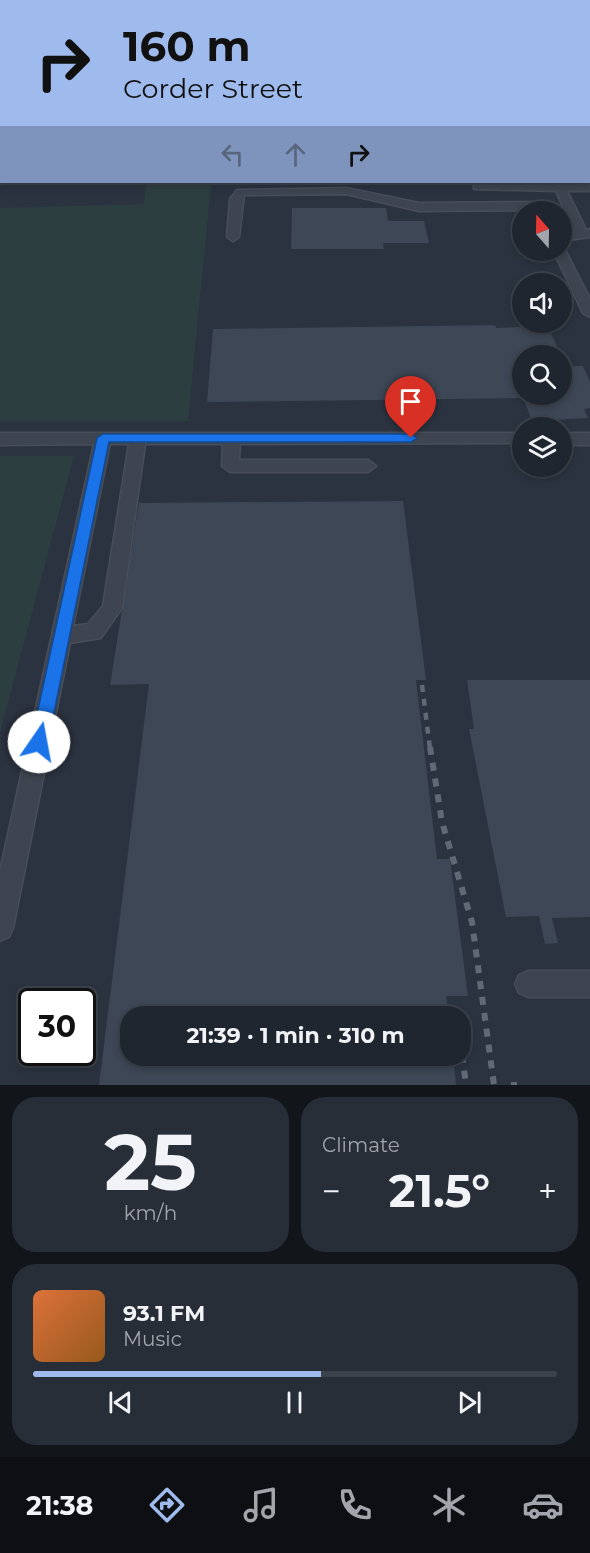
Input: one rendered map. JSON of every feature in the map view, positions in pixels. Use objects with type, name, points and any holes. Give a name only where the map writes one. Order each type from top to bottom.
[{"type":"street","points":[[525,184],[534,201]]},
{"type":"street","points":[[478,187],[525,184],[590,196]]},
{"type":"street","points":[[562,192],[590,188]]},
{"type":"street","points":[[233,237],[236,199],[241,192],[346,191],[419,207],[512,209]]},
{"type":"street","points":[[562,192],[583,231]]},
{"type":"street","points":[[564,261],[590,312]]},
{"type":"street","points":[[0,438],[512,438]]},
{"type":"street","points":[[0,928],[103,438]]},
{"type":"street","points":[[62,636],[94,632],[112,608],[138,438]]},
{"type":"street","points":[[232,438],[230,466],[368,466]]},
{"type":"street","points":[[305,438],[307,466]]},
{"type":"street","points":[[572,439],[590,439]]},
{"type":"street","points":[[528,984],[590,984]]},
{"type":"shaded area","points":[[146,183],[211,183],[188,421],[0,421],[0,208],[144,204]]},
{"type":"shaded area","points":[[0,456],[74,456],[0,732]]},
{"type":"building","points":[[292,208],[386,208],[388,221],[424,221],[429,243],[383,243],[384,249],[291,249]]},
{"type":"building","points":[[495,325],[496,328],[512,327],[512,333],[551,333],[556,345],[512,345],[512,398],[207,402],[213,329]]},
{"type":"building","points":[[572,366],[583,366],[590,382],[590,408],[584,409],[588,418],[531,417],[526,405],[572,405]]},
{"type":"building","points":[[403,501],[426,680],[416,680],[437,859],[450,859],[468,996],[446,996],[447,1006],[120,1006],[120,1066],[454,1066],[456,1085],[99,1085],[149,684],[110,685],[139,503]]},
{"type":"building","points":[[467,680],[590,680],[590,917],[552,918],[558,943],[545,944],[539,916],[506,917],[469,729],[474,729]]},
{"type":"railway","points":[[422,685],[430,749]]},
{"type":"railway","points":[[430,747],[442,822],[472,922],[494,1085]]},
{"type":"railway","points":[[464,1066],[466,1085]]},
{"type":"route","points":[[39,742],[103,438],[411,438]]}]
